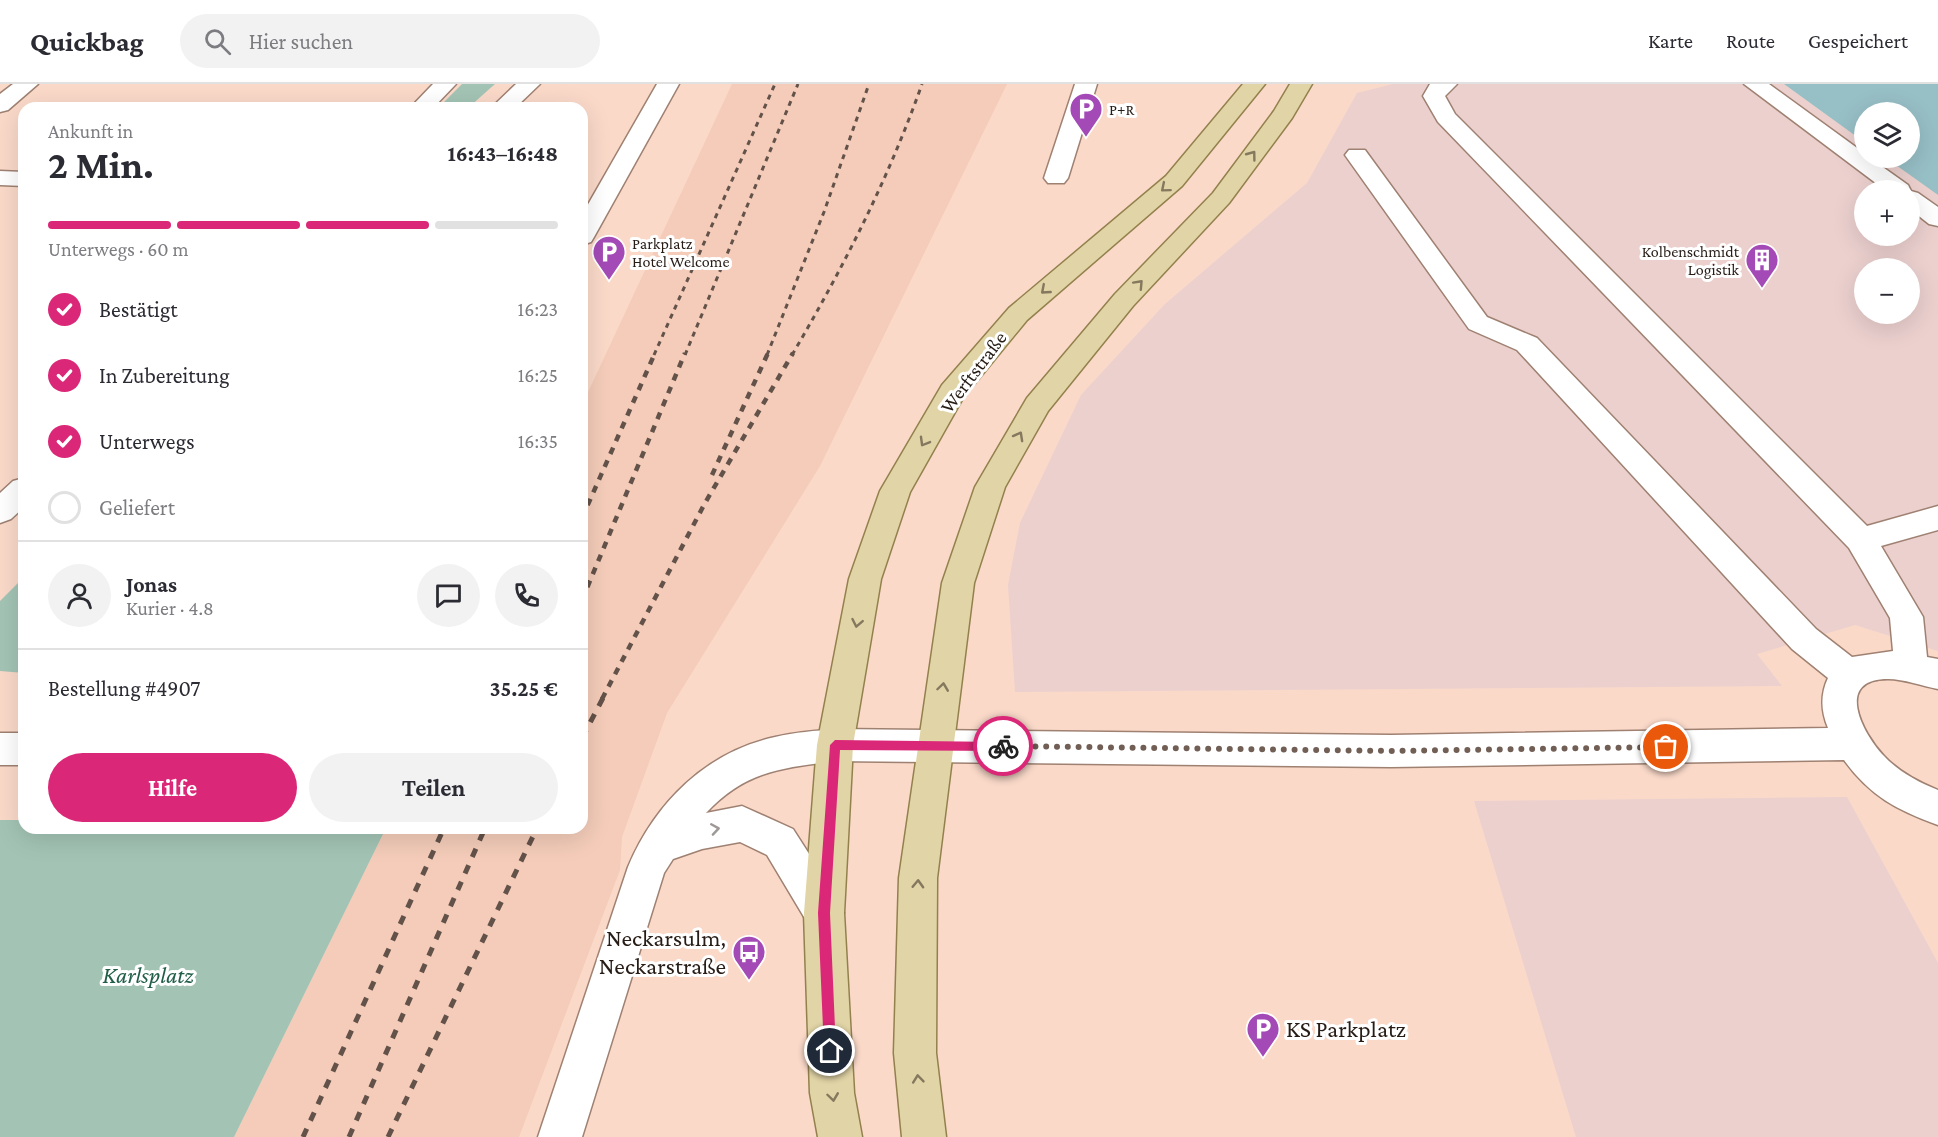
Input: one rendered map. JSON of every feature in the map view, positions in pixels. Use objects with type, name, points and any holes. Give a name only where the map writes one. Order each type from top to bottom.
[{"type":"main road","name":"Werftstraße","points":[[840,1137],[832,1093],[824,913],[835,745],[863,591],[895,491],[952,392],[1018,314],[1174,181],[1254,84]]},
{"type":"main road","points":[[924,1137],[915,1053],[918,878],[958,583],[996,477],[1036,405],[1124,300],[1221,198],[1284,113],[1300,84]]},
{"type":"street","points":[[0,105],[27,84]]},
{"type":"street","points":[[427,102],[445,84]]},
{"type":"street","points":[[509,102],[529,84]]},
{"type":"street","points":[[588,226],[668,84]]},
{"type":"street","points":[[1056,178],[1086,84]]},
{"type":"street","points":[[1446,84],[1440,85],[1434,96],[1446,117],[1860,539]]},
{"type":"street","points":[[1755,84],[1886,180]]},
{"type":"street","points":[[1357,155],[1478,323],[1527,344],[1804,639],[1850,675]]},
{"type":"street","points":[[0,178],[18,179]]},
{"type":"street","points":[[1920,206],[1938,219]]},
{"type":"street","points":[[0,511],[18,494]]},
{"type":"street","points":[[1938,518],[1861,540],[1906,617],[1924,670],[1886,663],[1865,666],[1850,675],[1838,693],[1838,717],[1850,744],[1871,768],[1900,791],[1938,807]]},
{"type":"street","points":[[560,1137],[647,867],[687,804],[718,777],[767,755],[835,745],[1391,751],[1850,744]]},
{"type":"street","points":[[0,749],[18,749]]},
{"type":"street","points":[[659,845],[702,831],[742,824],[780,842],[824,913]]},
{"type":"shaded area","points":[[732,84],[1007,84],[820,466],[667,713],[622,837],[620,870],[519,1137],[234,1137],[383,834],[588,834],[588,392]]},
{"type":"shaded area","points":[[1393,84],[1784,84],[1854,135],[1854,168],[1900,168],[1917,180],[1854,180],[1854,246],[1920,246],[1920,182],[1938,195],[1938,651],[1855,625],[1757,654],[1782,686],[1015,692],[1008,585],[1020,523],[1081,395],[1165,304],[1307,183],[1357,93]]},
{"type":"shaded area","points":[[1847,797],[1938,963],[1938,1137],[1576,1137],[1474,801]]},
{"type":"green space","points":[[462,84],[495,84],[475,102],[444,102]]},
{"type":"green space","points":[[18,583],[18,672],[0,671],[0,601]]},
{"type":"green space","name":"Karlsplatz","points":[[0,820],[18,820],[18,834],[383,834],[234,1137],[0,1137]]},
{"type":"water","points":[[1784,84],[1938,84],[1938,195],[1900,168],[1920,168],[1920,102],[1854,102],[1854,135]]},
{"type":"railway","points":[[654,355],[775,84]]},
{"type":"railway","points":[[685,355],[798,84]]},
{"type":"railway","points":[[767,355],[824,212],[869,84]]},
{"type":"railway","points":[[792,355],[863,223],[895,155],[922,84]]},
{"type":"railway","points":[[588,504],[655,353]]},
{"type":"railway","points":[[588,586],[685,353]]},
{"type":"railway","points":[[712,475],[768,353]]},
{"type":"railway","points":[[602,699],[705,503],[793,353]]},
{"type":"railway","points":[[588,727],[603,698]]},
{"type":"railway","points":[[303,1137],[441,834]]},
{"type":"railway","points":[[349,1137],[482,834]]},
{"type":"railway","points":[[388,1137],[534,834]]},
{"type":"way so far","points":[[1003,746],[1391,751],[1666,747]]},
{"type":"place","name":"P+R","points":[[1086,138]]},
{"type":"place","name":"Parkplatz Hotel Welcome","points":[[609,281]]},
{"type":"place","name":"Kolbenschmidt Logistik","points":[[1762,289]]},
{"type":"place","name":"Neckarsulm, Neckarstraße","points":[[749,981]]},
{"type":"place","name":"KS Parkplatz","points":[[1263,1058]]},
{"type":"route","points":[[830,1051],[824,913],[835,745],[1003,746]]}]
